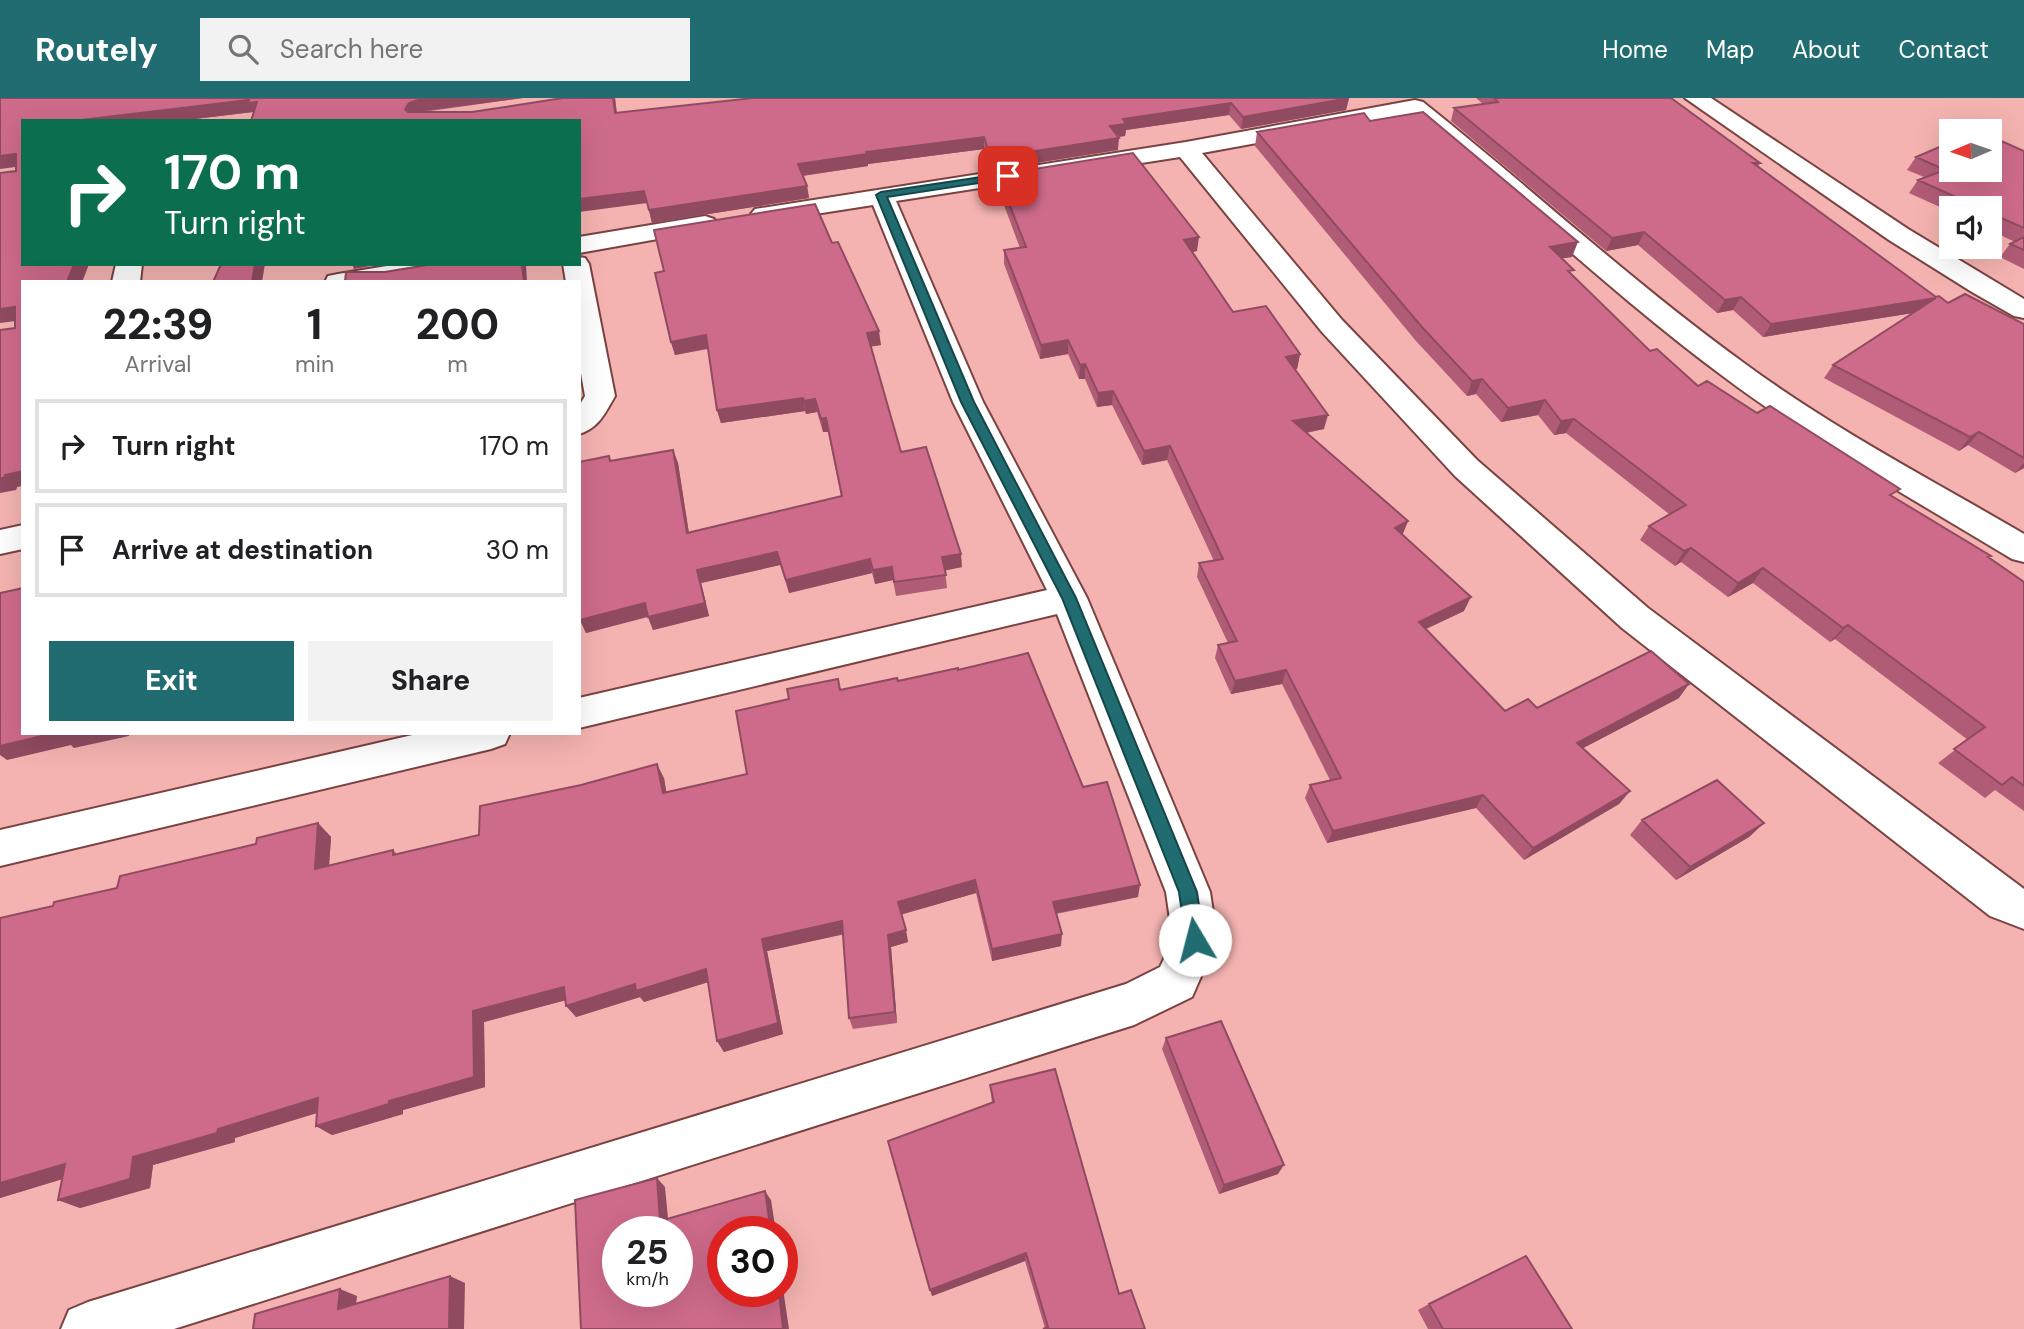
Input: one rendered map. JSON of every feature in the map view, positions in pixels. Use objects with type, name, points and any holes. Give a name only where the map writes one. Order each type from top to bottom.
[{"type":"street","points":[[1696,98],[1892,232],[2024,310]]},
{"type":"street","points":[[581,245],[881,195],[1186,149],[1410,102],[1630,288],[1733,369],[1788,409],[2024,550]]},
{"type":"street","points":[[1186,149],[1332,326],[1466,468],[1635,618],[2005,902],[2024,909]]},
{"type":"street","points":[[88,1329],[1134,1003],[1175,982],[1195,940],[1188,892],[1069,598],[968,402],[881,195]]},
{"type":"street","points":[[351,280],[439,266]]},
{"type":"street","points":[[581,292],[600,396],[588,417],[581,422]]},
{"type":"street","points":[[0,542],[21,537]]},
{"type":"street","points":[[581,713],[1069,598]]},
{"type":"street","points":[[0,848],[482,735]]},
{"type":"building","points":[[0,98],[430,98],[409,103],[405,109],[408,112],[472,112],[563,98],[613,98],[615,113],[753,98],[1349,98],[1243,117],[1231,103],[1123,119],[1126,124],[1110,126],[1119,138],[991,158],[984,137],[866,152],[867,154],[798,164],[807,186],[649,210],[644,191],[581,199],[581,119],[252,119],[257,102],[248,103],[249,100],[90,119],[21,119],[21,266],[73,266],[68,280],[21,280],[21,471],[5,475],[4,478],[0,478],[0,330],[15,328],[15,307],[0,309],[0,173],[16,171],[16,154],[0,156]]},
{"type":"building","points":[[1494,98],[1671,98],[1760,163],[1753,163],[1936,297],[1939,296],[1948,303],[1965,294],[2024,324],[2024,458],[1979,432],[1970,437],[1833,365],[1936,298],[1771,324],[1741,297],[1725,300],[1644,232],[1612,238],[1454,108],[1498,102]]},
{"type":"building","points":[[1423,112],[1578,242],[1550,247],[1574,270],[1568,271],[1650,351],[1657,349],[1698,386],[1707,381],[1757,413],[1770,406],[1900,489],[1890,495],[1991,556],[1988,557],[2024,582],[2024,786],[2012,777],[2002,785],[1954,749],[1985,727],[1848,625],[1843,628],[1763,568],[1738,583],[1691,548],[1684,551],[1649,526],[1686,505],[1574,419],[1561,421],[1545,400],[1508,408],[1482,379],[1472,381],[1421,326],[1257,132],[1364,113],[1370,121]]},
{"type":"building","points":[[2002,141],[2024,151],[2024,228],[2002,218],[2002,196],[1953,196],[1918,180],[1939,172],[1939,182],[2002,182]]},
{"type":"building","points":[[1939,147],[1939,167],[1916,157]]},
{"type":"building","points":[[1133,153],[1199,237],[1184,240],[1233,312],[1266,306],[1300,354],[1286,357],[1328,415],[1293,421],[1408,521],[1395,528],[1471,597],[1419,622],[1505,711],[1528,699],[1537,708],[1651,651],[1689,684],[1577,743],[1630,791],[1533,848],[1483,795],[1333,831],[1310,785],[1341,778],[1286,670],[1235,681],[1218,645],[1237,641],[1199,563],[1223,559],[1170,446],[1144,451],[1113,391],[1098,393],[1085,364],[1080,365],[1068,340],[1041,345],[1004,250],[1026,247],[998,175]]},
{"type":"building","points":[[815,204],[832,243],[838,242],[879,331],[867,333],[901,452],[926,447],[961,554],[942,557],[946,575],[894,582],[892,567],[873,570],[870,559],[786,580],[777,552],[697,570],[705,603],[648,617],[645,603],[581,620],[581,462],[609,456],[610,461],[673,450],[687,533],[842,496],[826,418],[821,419],[815,399],[804,401],[803,398],[717,410],[706,335],[671,342],[655,273],[664,271],[654,230]]},
{"type":"building","points":[[2024,237],[2024,250],[2010,244]]},
{"type":"building","points":[[220,266],[255,266],[252,280],[214,280]]},
{"type":"building","points":[[421,266],[522,266],[524,280],[345,280],[346,272],[385,272]]},
{"type":"building","points":[[21,588],[21,735],[46,735],[0,746],[0,593]]},
{"type":"building","points":[[1028,653],[1083,787],[1107,782],[1140,885],[1053,902],[1062,934],[992,949],[975,880],[898,902],[906,930],[888,935],[895,1012],[849,1018],[842,921],[762,939],[778,1023],[717,1041],[706,969],[636,991],[635,984],[566,1006],[564,987],[473,1011],[474,1077],[389,1101],[389,1104],[316,1126],[318,1098],[218,1129],[217,1133],[133,1157],[130,1179],[58,1200],[65,1164],[0,1183],[0,918],[117,888],[120,876],[256,844],[257,838],[318,823],[315,869],[393,850],[393,855],[479,835],[480,806],[581,785],[657,764],[663,793],[747,774],[736,711],[789,699],[787,689],[838,679],[840,690],[897,678],[898,681],[958,670]]},
{"type":"building","points":[[1717,780],[1764,823],[1690,867],[1642,820]]},
{"type":"building","points":[[1221,1021],[1284,1165],[1224,1185],[1166,1038]]},
{"type":"building","points":[[1055,1069],[1119,1294],[1131,1290],[1145,1329],[1043,1329],[1048,1327],[1026,1253],[930,1290],[888,1141],[994,1102],[990,1085]]},
{"type":"building","points":[[657,1178],[660,1216],[602,1216],[602,1307],[693,1307],[693,1216],[678,1216],[765,1191],[769,1216],[707,1216],[707,1307],[781,1307],[783,1329],[581,1329],[575,1200]]},
{"type":"building","points":[[1526,1256],[1572,1329],[1443,1329],[1429,1304]]},
{"type":"building","points":[[450,1276],[449,1329],[253,1329],[255,1314],[340,1289],[338,1309]]},
{"type":"route","points":[[1008,176],[881,195],[968,402],[1069,598],[1188,892],[1195,940]]}]
